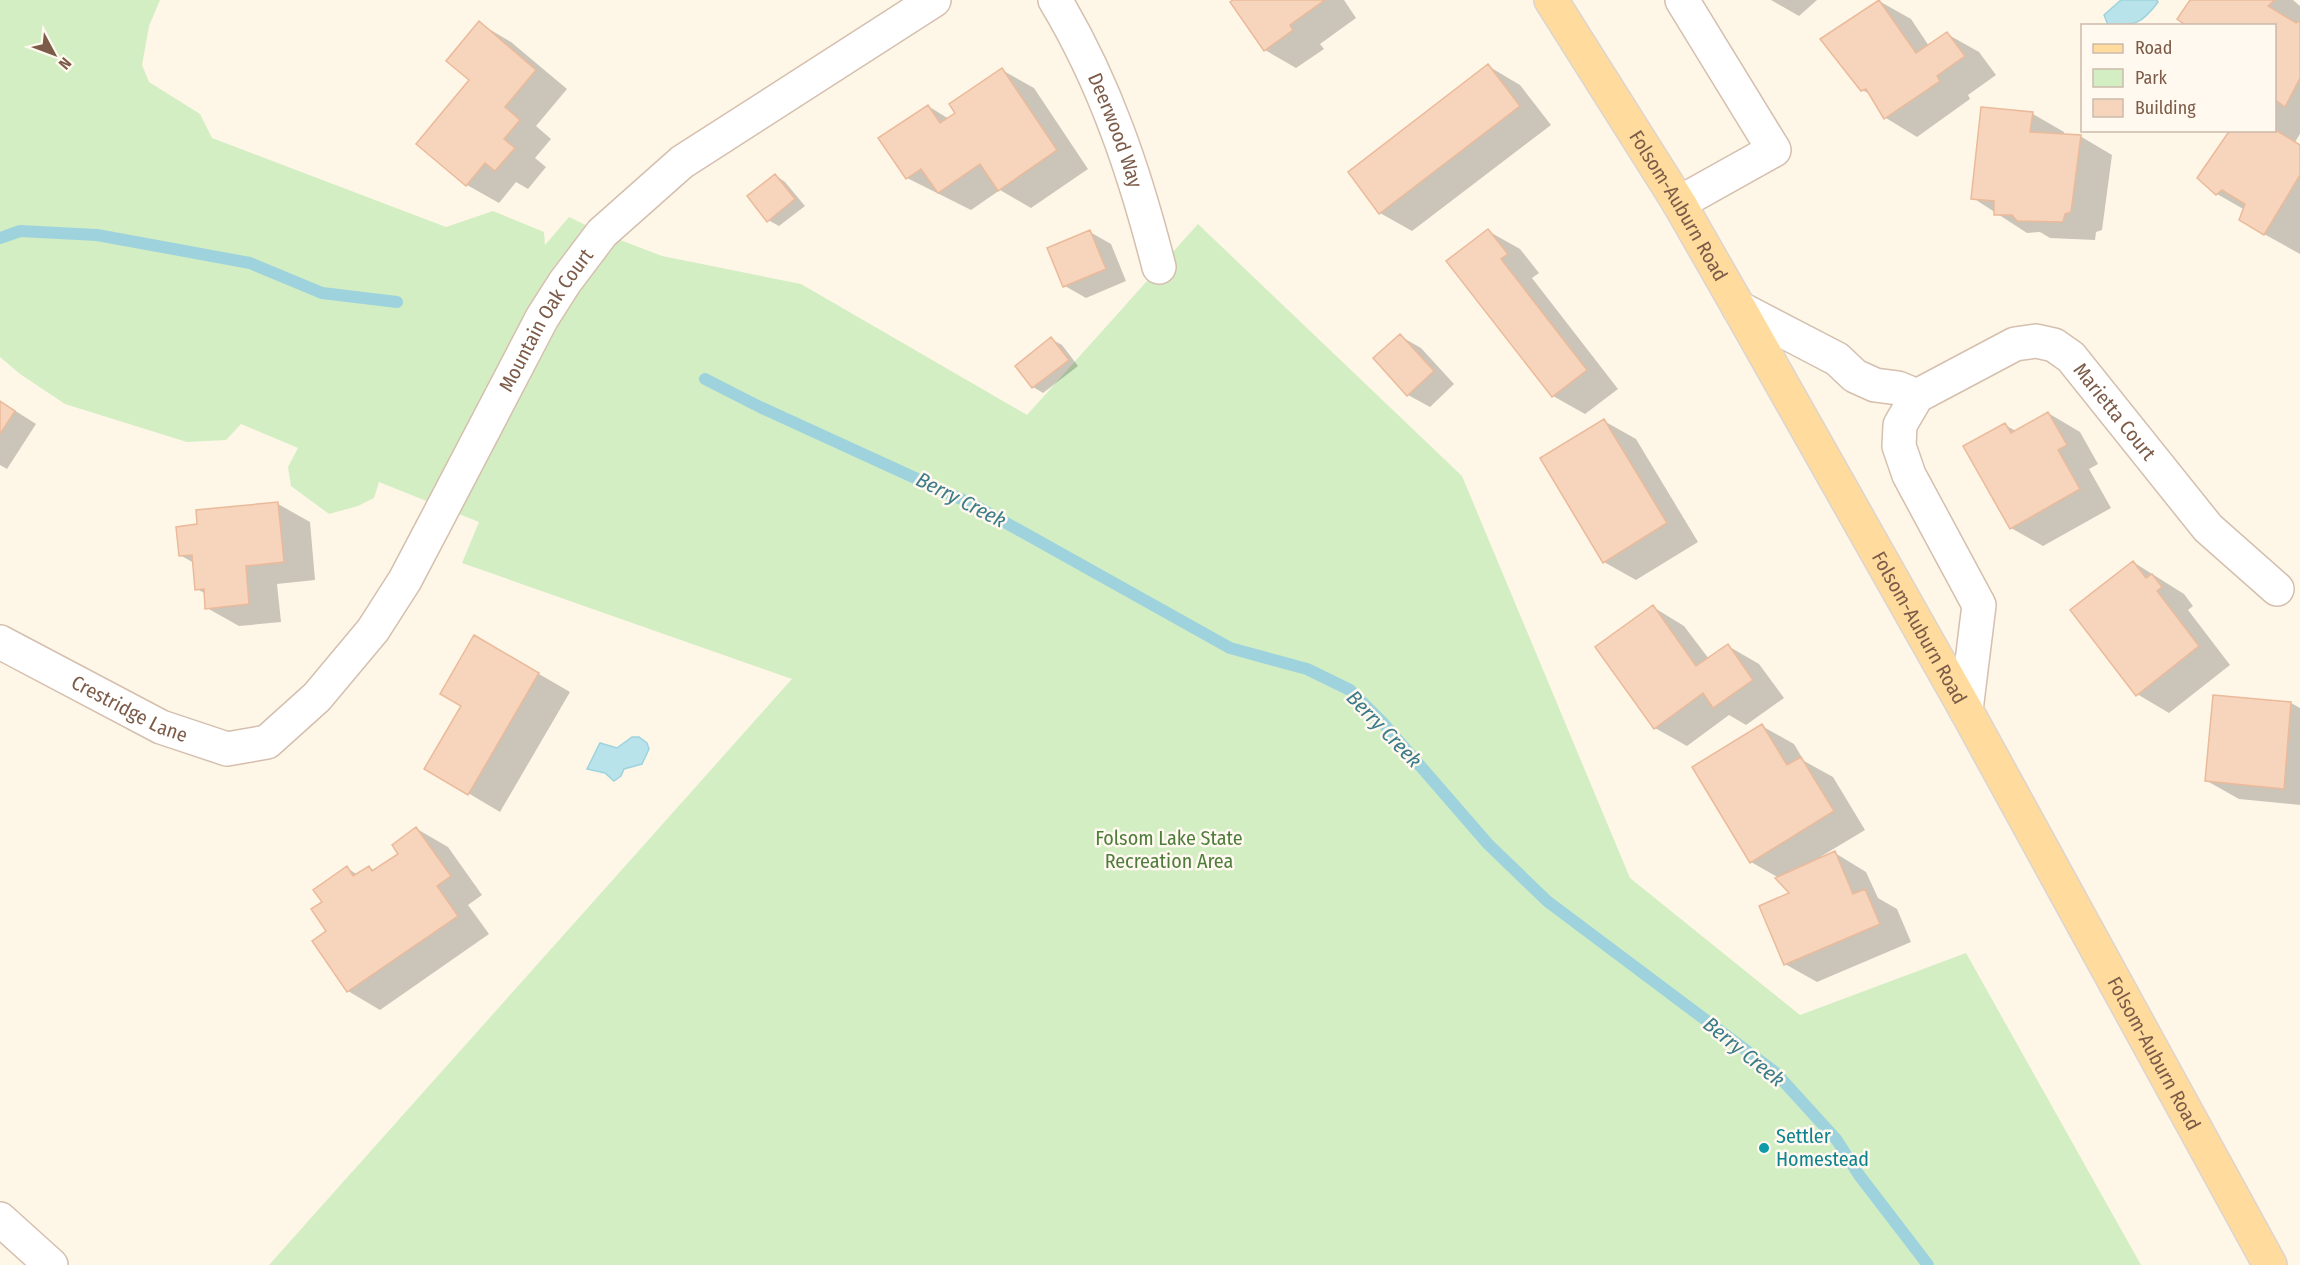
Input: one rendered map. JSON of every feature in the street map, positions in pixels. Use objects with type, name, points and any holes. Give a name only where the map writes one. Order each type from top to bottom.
[{"type":"main road","name":"Folsom-Auburn Road","points":[[1551,0],[1679,203],[1739,308],[1966,710],[2270,1265]]},
{"type":"street","name":"Mountain Oak Court","points":[[267,742],[317,697],[373,630],[405,580],[542,318],[565,282],[602,233],[682,162],[934,0]]},
{"type":"street","name":"Deerwood Way","points":[[1055,0],[1072,29],[1111,110],[1141,195],[1159,267]]},
{"type":"street","points":[[1679,203],[1774,150],[1682,0]]},
{"type":"street","points":[[1739,308],[1837,359],[1855,376],[1875,385],[1898,388],[1917,396],[1900,425],[1899,446],[1909,475],[1979,605],[1966,710]]},
{"type":"street","name":"Marietta Court","points":[[1917,396],[2015,344],[2036,341],[2054,345],[2071,357],[2208,528],[2277,589]]},
{"type":"street","name":"Crestridge Lane","points":[[0,642],[161,727],[182,735],[227,749],[267,742]]},
{"type":"street","points":[[0,1219],[51,1265]]},
{"type":"green space","name":"Folsom Lake State Recreation Area","points":[[0,0],[160,0],[149,26],[142,65],[149,82],[200,114],[212,138],[446,227],[493,211],[544,232],[545,245],[569,217],[602,233],[662,256],[801,284],[1027,415],[1198,224],[1462,476],[1630,878],[1800,1015],[1966,953],[2141,1265],[269,1265],[792,679],[462,563],[479,522],[379,482],[374,498],[358,506],[329,514],[291,486],[288,467],[298,448],[241,424],[226,440],[187,442],[65,404],[20,374],[0,357]]},
{"type":"water","points":[[2121,0],[2157,0],[2158,2],[2147,15],[2131,24],[2108,24],[2104,15]]},
{"type":"water","points":[[632,737],[639,737],[647,743],[649,749],[642,764],[624,769],[621,776],[614,781],[605,773],[587,769],[600,743],[617,748]]},
{"type":"building","points":[[1233,0],[1325,0],[1290,25],[1293,30],[1264,51],[1230,2]]},
{"type":"building","points":[[1879,0],[1916,53],[1947,32],[1965,56],[1937,76],[1940,81],[1884,119],[1866,89],[1861,91],[1820,39]]},
{"type":"building","points":[[2190,0],[2275,0],[2268,6],[2296,23],[2300,21],[2300,78],[2285,107],[2276,100],[2276,24],[2184,24],[2177,19]]},
{"type":"building","points":[[479,21],[536,70],[505,107],[520,120],[504,139],[515,148],[495,171],[485,163],[466,186],[416,144],[469,80],[446,61]]},
{"type":"building","points":[[1488,64],[1520,106],[1379,214],[1348,172]]},
{"type":"building","points":[[1002,68],[1057,150],[998,191],[980,164],[938,193],[921,169],[906,179],[878,138],[928,105],[940,123],[955,113],[949,104]]},
{"type":"building","points":[[1981,107],[2033,112],[2030,132],[2081,135],[2071,212],[2065,214],[2063,222],[2017,221],[2012,215],[1994,215],[1994,201],[1971,199]]},
{"type":"building","points":[[2276,130],[2300,145],[2300,175],[2264,235],[2239,220],[2245,204],[2222,190],[2216,195],[2197,178],[2229,132]]},
{"type":"building","points":[[775,174],[795,199],[767,222],[747,196]]},
{"type":"building","points":[[1488,229],[1508,254],[1501,259],[1587,370],[1552,397],[1446,261]]},
{"type":"building","points":[[1090,230],[1106,269],[1063,287],[1047,248]]},
{"type":"building","points":[[1400,334],[1434,371],[1407,396],[1373,358]]},
{"type":"building","points":[[1051,337],[1069,360],[1032,388],[1015,366]]},
{"type":"building","points":[[0,401],[15,411],[0,434]]},
{"type":"building","points":[[2048,412],[2067,445],[2058,450],[2080,489],[2010,529],[1963,446],[2005,423],[2011,433]]},
{"type":"building","points":[[1604,419],[1667,523],[1603,563],[1540,458]]},
{"type":"building","points":[[278,502],[284,562],[246,566],[249,604],[205,609],[204,589],[195,590],[192,555],[179,556],[176,527],[197,524],[196,510]]},
{"type":"building","points":[[2133,561],[2146,578],[2152,574],[2162,587],[2157,591],[2199,646],[2136,696],[2070,610]]},
{"type":"building","points":[[1653,605],[1696,666],[1728,644],[1753,680],[1713,708],[1703,693],[1654,729],[1595,647]]},
{"type":"building","points":[[474,635],[539,673],[468,795],[424,769],[461,706],[440,694]]},
{"type":"building","points":[[2213,695],[2291,702],[2284,789],[2205,781]]},
{"type":"building","points":[[1762,724],[1787,765],[1801,757],[1834,811],[1750,863],[1692,767]]},
{"type":"building","points":[[416,827],[451,876],[437,886],[458,916],[347,992],[312,941],[326,931],[311,909],[322,902],[313,890],[347,866],[353,876],[369,866],[372,871],[398,854],[392,845]]},
{"type":"building","points":[[1835,851],[1853,894],[1865,889],[1880,924],[1784,965],[1759,906],[1789,893],[1775,878]]},
{"type":"waterway","points":[[0,238],[20,231],[97,235],[250,263],[322,293],[397,302]]},
{"type":"waterway","name":"Berry Creek","points":[[705,379],[760,407],[974,505],[1230,648],[1307,669],[1350,690],[1383,723],[1488,844],[1547,901],[1775,1072],[1836,1139],[1859,1175],[1928,1265]]},
{"type":"place","name":"Settler Homestead","points":[[1764,1148]]}]
